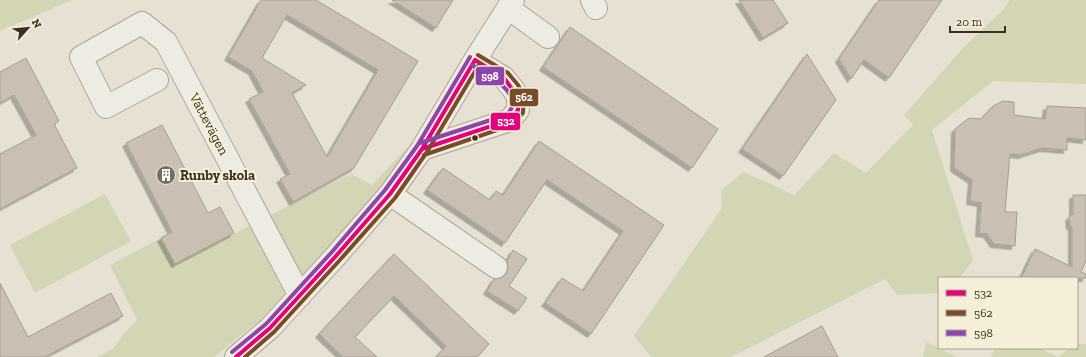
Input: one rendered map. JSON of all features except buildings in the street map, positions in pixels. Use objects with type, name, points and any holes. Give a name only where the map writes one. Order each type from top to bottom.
[{"type":"street","points":[[236,357],[270,328],[390,194],[422,149],[510,4],[548,37]]},
{"type":"street","name":"Vättevägen","points":[[157,80],[106,107],[81,57],[142,23],[166,42],[300,296]]},
{"type":"street","points":[[422,149],[510,120],[518,110],[518,97],[504,78],[475,60]]},
{"type":"street","points":[[390,194],[496,267]]},
{"type":"green space","points":[[0,0],[72,0],[0,31]]},
{"type":"green space","points":[[1010,0],[1086,0],[1086,84],[993,81],[932,130],[973,260],[961,277],[938,277],[938,293],[897,295],[885,279],[731,357],[651,357],[634,336],[722,208],[721,190],[744,172],[794,195],[834,153],[866,173],[913,125],[904,115],[964,47],[1001,12]]},
{"type":"green space","points":[[407,148],[410,148],[384,186],[359,217],[266,315],[214,357],[97,357],[114,348],[124,333],[137,320],[110,265],[161,238],[175,264],[351,174],[372,185]]},
{"type":"green space","points":[[105,194],[131,241],[35,293],[10,245]]},
{"type":"green space","points":[[926,342],[957,357],[923,357]]},
{"type":"green space","points":[[1078,344],[1086,344],[1086,357],[1058,357],[1069,349],[1078,349]]},
{"type":"green space","points":[[995,349],[1041,349],[1058,357],[991,357]]},
{"type":"transit line","name":"562","points":[[424,155],[512,125],[523,113],[524,96],[518,85],[508,73],[478,55]]},
{"type":"transit line","name":"598","points":[[232,352],[266,324],[331,253],[385,190],[417,146],[470,57]]},
{"type":"transit line","name":"532","points":[[422,149],[510,120],[518,110],[518,97],[504,78],[475,60]]},
{"type":"transit line","name":"532","points":[[236,357],[270,328],[390,194],[422,149],[475,60]]},
{"type":"transit line","name":"562","points":[[245,357],[274,332],[395,198],[427,152],[480,63]]},
{"type":"transit line","name":"598","points":[[420,143],[506,115],[511,109],[512,100],[510,94],[505,88],[472,65]]},
{"type":"place","name":"Runby skola","points":[[166,175]]}]
